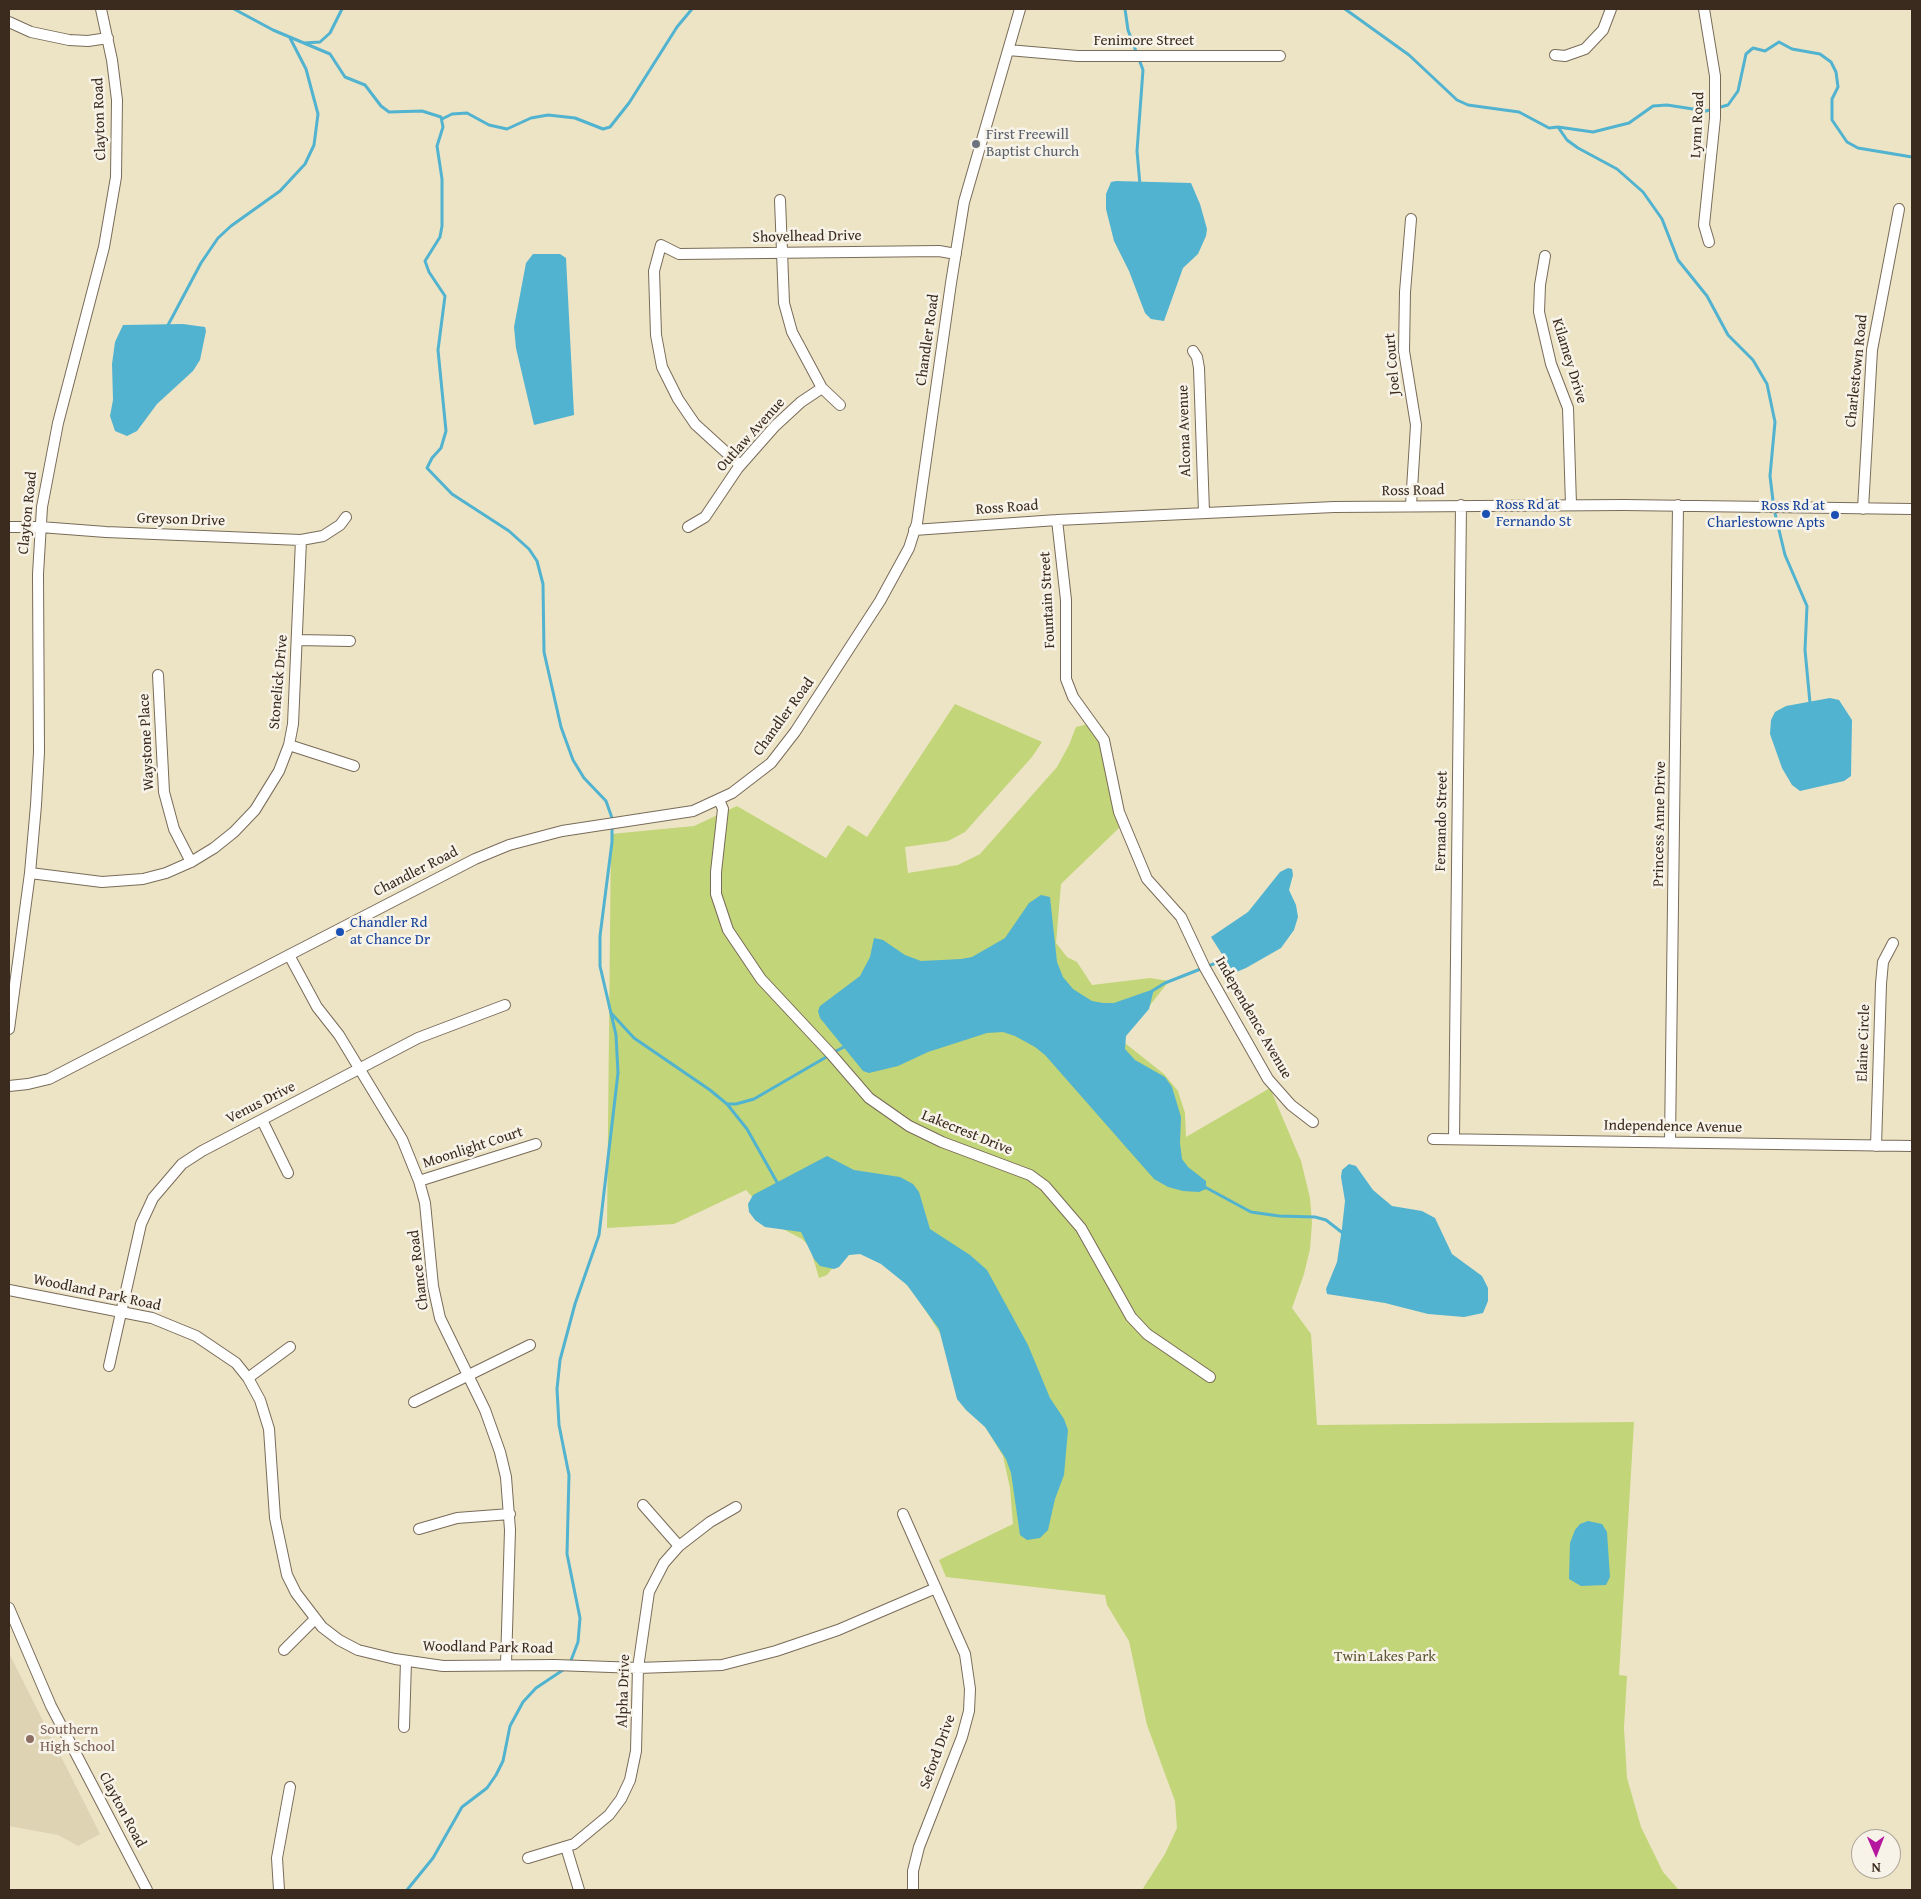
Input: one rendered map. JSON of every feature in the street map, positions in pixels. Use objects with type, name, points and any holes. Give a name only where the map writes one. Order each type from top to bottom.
[{"type":"street","name":"Clayton Road","points":[[9,1029],[30,874],[39,752],[37,616],[40,526],[52,447],[104,247],[116,177],[118,113],[108,38],[101,9]]},
{"type":"street","name":"Chandler Road","points":[[9,1086],[50,1079],[461,866],[509,846],[580,827],[681,814],[719,800],[758,775],[784,746],[888,589],[909,548],[923,485],[964,202],[1020,9]]},
{"type":"street","points":[[1554,55],[1565,56],[1585,49],[1602,30],[1611,9]]},
{"type":"street","name":"Lynn Road","points":[[1704,9],[1715,76],[1716,118],[1704,225],[1709,242]]},
{"type":"street","points":[[9,22],[32,32],[69,40],[88,41],[108,38]]},
{"type":"street","name":"Fenimore Street","points":[[1008,50],[1078,56],[1280,56]]},
{"type":"street","points":[[780,200],[784,303],[792,332],[822,388],[840,405]]},
{"type":"street","name":"Charlestown Road","points":[[1863,508],[1872,350],[1899,209]]},
{"type":"street","name":"Joel Court","points":[[1411,219],[1405,292],[1404,351],[1416,425],[1411,506]]},
{"type":"street","name":"Shovelhead Drive","points":[[740,465],[695,424],[678,399],[662,367],[656,335],[654,271],[660,245],[678,254],[939,251],[956,254]]},
{"type":"street","name":"Kilamey Drive","points":[[1545,256],[1540,285],[1539,312],[1551,364],[1568,408],[1571,505]]},
{"type":"street","name":"Alcona Avenue","points":[[1193,351],[1199,368],[1204,512]]},
{"type":"street","name":"Outlaw Avenue","points":[[688,527],[705,517],[740,465],[775,426],[822,388]]},
{"type":"street","name":"Fernando Street","points":[[1454,1138],[1461,505]]},
{"type":"street","name":"Ross Road","points":[[914,530],[1204,512],[1411,506],[1678,505],[1912,509]]},
{"type":"street","name":"Princess Anne Drive","points":[[1670,1142],[1678,505]]},
{"type":"street","name":"Greyson Drive","points":[[9,527],[40,526],[106,532],[301,540],[324,536],[340,525],[346,517]]},
{"type":"street","name":"Fountain Street","points":[[1057,520],[1066,600],[1066,679]]},
{"type":"street","name":"Stonelick Drive","points":[[30,874],[88,881],[124,881],[166,873],[191,862],[234,832],[255,810],[279,771],[289,745],[295,701],[301,540]]},
{"type":"street","points":[[298,640],[350,641]]},
{"type":"street","name":"Waystone Place","points":[[158,675],[164,792],[172,824],[191,862]]},
{"type":"street","name":"Independence Avenue","points":[[1066,679],[1073,697],[1104,740],[1119,812],[1147,879],[1181,917],[1205,968],[1268,1079],[1291,1105],[1313,1122]]},
{"type":"street","points":[[289,745],[354,766]]},
{"type":"street","name":"Lakecrest Drive","points":[[719,800],[723,809],[715,885],[720,907],[728,930],[761,979],[832,1054],[869,1098],[909,1126],[942,1142],[1030,1175],[1045,1186],[1081,1228],[1132,1317],[1147,1334],[1210,1378]]},
{"type":"street","name":"Elaine Circle","points":[[1876,1146],[1880,984],[1884,962],[1893,943]]},
{"type":"street","name":"Chance Road","points":[[289,955],[313,1001],[338,1035],[402,1139],[419,1181],[430,1231],[432,1277],[438,1310],[444,1329],[485,1410],[500,1452],[510,1514],[506,1664]]},
{"type":"street","name":"Venus Drive","points":[[109,1366],[138,1233],[145,1212],[162,1185],[182,1164],[262,1120],[432,1032],[505,1005]]},
{"type":"street","points":[[262,1120],[288,1173]]},
{"type":"street","name":"Independence Avenue","points":[[1433,1139],[1912,1146]]},
{"type":"street","name":"Moonlight Court","points":[[419,1181],[536,1144]]},
{"type":"street","name":"Woodland Park Road","points":[[9,1290],[152,1318],[196,1336],[236,1363],[248,1378],[260,1400],[269,1429],[275,1518],[282,1559],[291,1585],[315,1619],[329,1633],[349,1646],[406,1661],[443,1666],[506,1664],[638,1668],[695,1667],[734,1663],[838,1630],[936,1588]]},
{"type":"street","points":[[414,1402],[530,1345]]},
{"type":"street","points":[[248,1378],[290,1347]]},
{"type":"street","points":[[642,1505],[679,1546]]},
{"type":"street","name":"Alpha Drive","points":[[528,1858],[566,1847],[590,1832],[609,1815],[621,1799],[630,1780],[638,1734],[638,1668],[648,1592],[664,1563],[679,1546],[710,1522],[736,1507]]},
{"type":"street","points":[[419,1529],[457,1518],[510,1514]]},
{"type":"street","name":"Seford Drive","points":[[903,1514],[965,1654],[968,1671],[969,1711],[962,1737],[919,1847],[913,1871],[914,1890]]},
{"type":"street","name":"Clayton Road","points":[[9,1608],[54,1713],[147,1890]]},
{"type":"street","points":[[284,1650],[315,1619]]},
{"type":"street","points":[[404,1727],[406,1661]]},
{"type":"street","points":[[279,1890],[277,1858],[290,1787]]},
{"type":"street","points":[[566,1847],[579,1890]]},
{"type":"shaded area","name":"Southern High School","points":[[9,1653],[100,1834],[78,1846],[58,1835],[9,1826]]},
{"type":"green space","name":"Twin Lakes Park","points":[[955,704],[1042,742],[1032,757],[965,832],[948,841],[905,847],[908,873],[958,865],[980,854],[1057,767],[1076,727],[1088,724],[1103,727],[1119,828],[1061,884],[1056,943],[1067,957],[1077,962],[1092,985],[1150,978],[1169,981],[1147,1009],[1116,1036],[1164,1074],[1178,1091],[1185,1113],[1186,1137],[1270,1088],[1301,1161],[1310,1198],[1312,1223],[1310,1249],[1304,1274],[1292,1308],[1311,1334],[1317,1425],[1634,1422],[1619,1675],[1627,1676],[1624,1728],[1627,1778],[1641,1827],[1663,1872],[1679,1890],[1142,1890],[1165,1854],[1177,1828],[1175,1801],[1147,1725],[1129,1641],[1107,1605],[1105,1595],[946,1577],[939,1560],[1013,1524],[1010,1488],[1003,1456],[981,1420],[947,1344],[915,1294],[890,1266],[849,1247],[827,1275],[819,1278],[810,1247],[802,1239],[779,1227],[746,1190],[674,1224],[607,1228],[611,834],[694,826],[737,806],[826,858],[848,825],[867,837]]},
{"type":"water","points":[[1111,182],[1191,183],[1200,204],[1207,229],[1206,236],[1198,254],[1183,268],[1164,321],[1151,319],[1145,313],[1129,271],[1114,241],[1106,209],[1106,194]]},
{"type":"water","points":[[533,254],[560,254],[566,258],[574,415],[534,425],[516,348],[514,327],[526,263]]},
{"type":"water","points":[[183,324],[205,327],[206,331],[200,360],[193,371],[157,404],[137,431],[127,436],[115,431],[110,416],[113,400],[112,364],[115,342],[123,325]]},
{"type":"water","points":[[1830,698],[1839,700],[1852,720],[1851,776],[1844,781],[1800,791],[1792,785],[1782,768],[1770,734],[1771,720],[1775,712],[1786,706]]},
{"type":"water","points":[[1288,868],[1292,869],[1293,875],[1289,890],[1296,905],[1298,917],[1294,930],[1281,948],[1234,973],[1211,937],[1248,912],[1280,872]]},
{"type":"water","points":[[1041,895],[1050,897],[1057,962],[1063,977],[1073,989],[1092,1001],[1114,1003],[1154,989],[1149,1009],[1126,1036],[1125,1049],[1135,1060],[1165,1077],[1172,1087],[1181,1117],[1180,1143],[1182,1159],[1188,1167],[1206,1181],[1206,1189],[1199,1192],[1183,1191],[1168,1187],[1154,1179],[1045,1055],[1015,1036],[1003,1032],[987,1033],[928,1052],[898,1066],[869,1073],[863,1071],[820,1018],[818,1011],[820,1006],[860,976],[870,957],[874,938],[883,940],[905,955],[921,961],[972,957],[1005,938],[1029,903]]},
{"type":"water","points":[[827,1156],[854,1170],[900,1177],[913,1184],[919,1192],[930,1229],[970,1255],[987,1270],[1028,1345],[1050,1398],[1064,1419],[1068,1430],[1064,1475],[1055,1499],[1048,1530],[1040,1538],[1027,1540],[1020,1535],[1011,1473],[1006,1459],[985,1427],[957,1399],[939,1329],[907,1285],[881,1264],[860,1254],[849,1255],[839,1267],[834,1269],[820,1266],[814,1259],[801,1232],[765,1227],[755,1220],[749,1212],[748,1204],[753,1195]]},
{"type":"water","points":[[1349,1164],[1356,1166],[1373,1190],[1392,1206],[1422,1211],[1435,1218],[1452,1254],[1482,1276],[1488,1288],[1488,1301],[1483,1313],[1464,1317],[1428,1314],[1385,1303],[1327,1294],[1326,1289],[1337,1262],[1342,1228],[1345,1201],[1341,1177],[1342,1170]]},
{"type":"water","points":[[1588,1521],[1602,1524],[1607,1532],[1610,1577],[1606,1585],[1581,1586],[1569,1579],[1570,1543],[1575,1530],[1580,1524]]},
{"type":"waterway","points":[[234,9],[273,30],[330,54],[345,77],[365,85],[381,106],[389,112],[422,111],[441,117],[443,127],[437,146],[442,179],[442,226],[440,237],[425,261],[429,272],[445,296],[438,350],[446,431],[441,448],[432,458],[427,468],[452,494],[509,531],[529,549],[537,561],[543,584],[544,652],[561,727],[573,760],[584,778],[606,801],[612,818],[612,842],[600,936],[600,966],[616,1035],[618,1073],[599,1235],[575,1304],[560,1360],[557,1389],[559,1425],[569,1475],[567,1554],[580,1618],[578,1642],[570,1663]]},
{"type":"waterway","points":[[304,43],[320,42],[330,33],[342,9]]},
{"type":"waterway","points":[[442,119],[452,114],[467,113],[489,125],[507,129],[531,118],[548,115],[575,118],[603,129],[610,127],[629,103],[677,27],[692,9]]},
{"type":"waterway","points":[[1125,9],[1128,30],[1143,70],[1137,151],[1140,185]]},
{"type":"waterway","points":[[1345,9],[1409,55],[1457,100],[1468,105],[1519,112],[1549,128],[1558,127],[1593,132],[1629,123],[1653,106],[1667,105],[1706,111],[1728,105],[1738,91],[1746,54],[1753,48],[1765,51],[1779,42],[1792,49],[1820,54],[1831,62],[1836,72],[1838,87],[1832,99],[1832,120],[1847,142],[1858,148],[1912,157]]},
{"type":"waterway","points":[[167,327],[201,263],[218,238],[231,226],[280,191],[305,164],[314,145],[318,114],[306,69],[290,38]]},
{"type":"waterway","points":[[1558,127],[1567,140],[1617,169],[1643,192],[1662,219],[1678,260],[1707,296],[1728,335],[1753,360],[1767,384],[1775,422],[1770,476],[1774,509],[1785,555],[1807,606],[1805,650],[1810,703]]},
{"type":"waterway","points":[[1152,991],[1165,983],[1226,959]]},
{"type":"waterway","points":[[611,1013],[634,1038],[710,1090],[727,1104],[747,1129],[778,1184]]},
{"type":"waterway","points":[[834,1052],[848,1045]]},
{"type":"waterway","points":[[727,1104],[736,1104],[754,1099],[828,1056]]},
{"type":"waterway","points":[[1203,1186],[1251,1212],[1279,1216],[1315,1217],[1326,1220],[1344,1234]]},
{"type":"waterway","points":[[407,1890],[433,1858],[462,1807],[487,1788],[496,1775],[503,1761],[510,1726],[523,1702],[536,1688],[566,1668]]},
{"type":"place","name":"First Freewill Baptist Church","points":[[976,144]]},
{"type":"place","name":"Ross Rd at Fernando St","points":[[1486,514]]},
{"type":"place","name":"Ross Rd at Charlestowne Apts","points":[[1835,515]]},
{"type":"place","name":"Chandler Rd at Chance Dr","points":[[340,932]]},
{"type":"place","name":"Southern High School","points":[[30,1739]]}]
